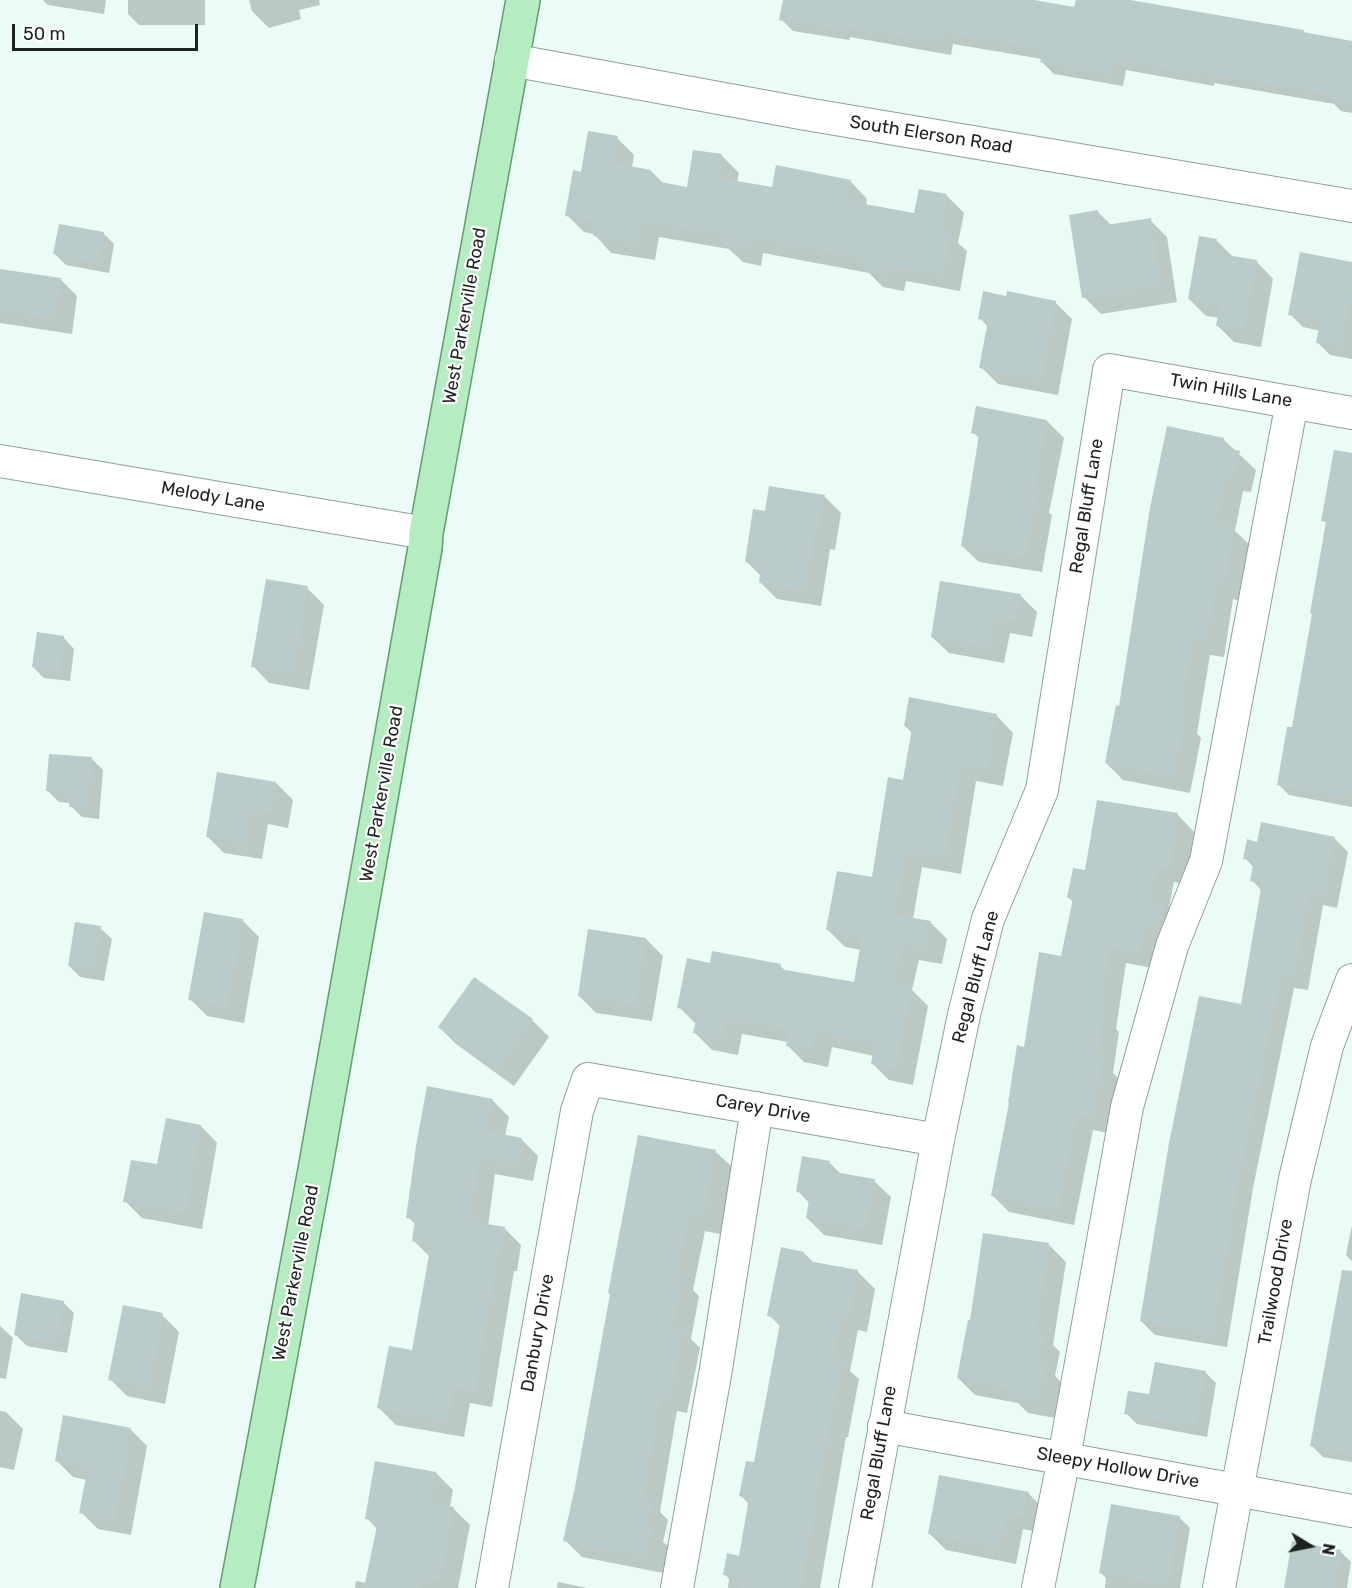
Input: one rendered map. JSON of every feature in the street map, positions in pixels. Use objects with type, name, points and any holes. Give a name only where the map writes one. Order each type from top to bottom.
[{"type":"main road","name":"West Parkerville Road","points":[[237,1588],[320,1147],[426,533],[523,0]]},
{"type":"street","name":"South Elerson Road","points":[[511,60],[806,114],[1352,206]]},
{"type":"street","name":"Twin Hills Lane","points":[[1109,370],[1352,413]]},
{"type":"street","name":"Regal Bluff Lane","points":[[855,1588],[938,1140],[964,1015],[988,919],[1042,790],[1109,370]]},
{"type":"street","points":[[1038,1588],[1064,1458],[1127,1107],[1172,946],[1206,861],[1292,402]]},
{"type":"street","name":"Melody Lane","points":[[0,461],[426,533]]},
{"type":"street","name":"Trailwood Drive","points":[[1219,1588],[1295,1179],[1328,1046],[1352,980]]},
{"type":"street","name":"Carey Drive","points":[[588,1078],[938,1140]]},
{"type":"street","name":"Danbury Drive","points":[[492,1588],[577,1112],[588,1078]]},
{"type":"street","points":[[677,1588],[716,1369],[757,1108]]},
{"type":"street","name":"Sleepy Hollow Drive","points":[[884,1426],[1352,1511]]},
{"type":"building","points":[[783,0],[1034,0],[1074,7],[1076,0],[1130,0],[1304,30],[1303,32],[1352,41],[1352,104],[1328,100],[1329,94],[1114,59],[1111,75],[1040,62],[1043,50],[942,32],[940,43],[838,26],[838,29],[779,20]]},
{"type":"building","points":[[588,131],[618,136],[613,163],[651,170],[650,180],[687,187],[693,150],[722,154],[719,178],[772,187],[776,165],[851,180],[848,201],[914,213],[919,189],[947,194],[941,231],[951,233],[943,275],[889,265],[888,275],[865,271],[867,259],[747,237],[745,250],[724,246],[726,235],[643,221],[639,244],[593,236],[595,221],[565,216],[573,170],[581,172]]},
{"type":"building","points":[[1098,210],[1100,226],[1151,218],[1161,285],[1082,298],[1069,215]]},
{"type":"building","points":[[59,224],[104,232],[99,262],[53,254]]},
{"type":"building","points":[[1199,236],[1217,239],[1215,253],[1257,260],[1244,331],[1216,326],[1220,305],[1188,299]]},
{"type":"building","points":[[1300,252],[1352,262],[1352,290],[1341,347],[1316,343],[1320,321],[1288,315]]},
{"type":"building","points":[[0,269],[61,278],[55,318],[0,310]]},
{"type":"building","points":[[983,291],[1006,296],[1007,291],[1056,301],[1041,379],[979,368],[988,321],[978,319]]},
{"type":"building","points":[[976,406],[1047,420],[1033,497],[1036,497],[1026,556],[961,546],[979,435],[971,433]]},
{"type":"building","points":[[1167,426],[1224,438],[1221,447],[1240,451],[1235,476],[1227,475],[1216,524],[1233,527],[1225,585],[1216,583],[1207,641],[1193,639],[1180,718],[1185,719],[1173,777],[1105,763],[1116,705],[1119,706],[1150,508]]},
{"type":"building","points":[[1334,450],[1352,453],[1352,778],[1349,798],[1277,785],[1287,727],[1292,727],[1312,614],[1310,613],[1326,522],[1321,521]]},
{"type":"building","points":[[769,486],[825,495],[818,533],[814,533],[805,590],[759,583],[761,564],[745,562],[753,509],[765,511]]},
{"type":"building","points":[[266,579],[308,586],[293,674],[251,667]]},
{"type":"building","points":[[940,581],[1021,594],[1016,621],[993,617],[988,647],[931,637]]},
{"type":"building","points":[[37,632],[64,636],[59,671],[32,667]]},
{"type":"building","points":[[909,697],[997,714],[987,770],[960,765],[945,857],[906,851],[895,915],[931,921],[926,948],[902,944],[894,984],[912,987],[896,1069],[871,1064],[875,1043],[815,1031],[812,1051],[786,1046],[789,1029],[726,1018],[722,1039],[693,1033],[698,1012],[677,1008],[687,958],[710,963],[712,951],[781,964],[780,969],[854,982],[862,937],[826,930],[837,871],[872,877],[888,777],[903,780],[912,728],[904,726]]},
{"type":"building","points":[[49,754],[92,757],[88,808],[69,807],[70,793],[46,791]]},
{"type":"building","points":[[217,772],[276,782],[272,812],[251,808],[245,843],[206,837]]},
{"type":"building","points":[[1097,800],[1178,813],[1170,868],[1157,866],[1150,904],[1162,906],[1158,927],[1146,925],[1140,953],[1110,947],[1100,1013],[1103,1013],[1097,1058],[1102,1059],[1093,1117],[1077,1114],[1058,1209],[991,1196],[1009,1103],[1017,1045],[1024,1047],[1039,952],[1061,956],[1073,899],[1067,898],[1073,868],[1085,870]]},
{"type":"building","points":[[1261,822],[1335,837],[1323,895],[1309,892],[1294,977],[1281,974],[1240,1173],[1213,1334],[1140,1321],[1169,1143],[1199,996],[1241,1004],[1262,883],[1250,881],[1254,861],[1243,859],[1247,839],[1257,842]]},
{"type":"building","points":[[204,912],[243,919],[227,1007],[188,1000]]},
{"type":"building","points":[[75,922],[101,926],[93,971],[68,966]]},
{"type":"building","points":[[588,929],[646,938],[636,1005],[578,996]]},
{"type":"building","points":[[474,977],[533,1019],[497,1070],[438,1027]]},
{"type":"building","points":[[427,1086],[493,1099],[486,1131],[522,1138],[517,1165],[479,1158],[469,1221],[505,1227],[500,1255],[497,1255],[475,1391],[454,1387],[447,1421],[377,1408],[389,1346],[412,1350],[431,1244],[412,1241],[415,1219],[406,1218]]},
{"type":"building","points":[[166,1118],[201,1125],[185,1213],[123,1202],[131,1160],[157,1164]]},
{"type":"building","points":[[638,1135],[716,1150],[703,1218],[688,1215],[676,1277],[683,1278],[673,1328],[683,1330],[671,1397],[660,1395],[643,1500],[652,1502],[647,1526],[652,1528],[646,1557],[563,1541],[575,1487]]},
{"type":"building","points":[[802,1156],[830,1161],[828,1171],[875,1179],[865,1229],[806,1218],[810,1194],[796,1192]]},
{"type":"building","points":[[983,1233],[1049,1243],[1036,1333],[1044,1334],[1038,1363],[1045,1365],[1038,1402],[1010,1397],[1011,1389],[957,1378],[968,1320],[970,1320]]},
{"type":"building","points":[[781,1247],[804,1252],[803,1260],[858,1270],[850,1316],[842,1314],[833,1359],[843,1361],[830,1421],[801,1588],[740,1588],[742,1578],[723,1575],[727,1553],[739,1556],[749,1498],[739,1496],[746,1461],[754,1462],[781,1318],[767,1316]]},
{"type":"building","points":[[1342,1270],[1352,1271],[1352,1454],[1310,1446]]},
{"type":"building","points":[[21,1293],[64,1301],[56,1343],[14,1335]]},
{"type":"building","points":[[123,1305],[163,1313],[149,1388],[108,1380]]},
{"type":"building","points":[[1155,1362],[1206,1371],[1196,1426],[1124,1414],[1128,1391],[1149,1394]]},
{"type":"building","points":[[63,1415],[131,1428],[115,1519],[79,1513],[88,1467],[55,1461]]},
{"type":"building","points":[[375,1461],[436,1472],[431,1503],[454,1507],[440,1581],[420,1577],[418,1588],[364,1588],[378,1521],[365,1519]]},
{"type":"building","points":[[939,1475],[1029,1492],[1024,1517],[1006,1513],[999,1548],[928,1534]]},
{"type":"building","points":[[1111,1504],[1180,1516],[1168,1585],[1099,1573]]},
{"type":"building","points":[[1292,1541],[1341,1550],[1334,1588],[1284,1588]]}]
